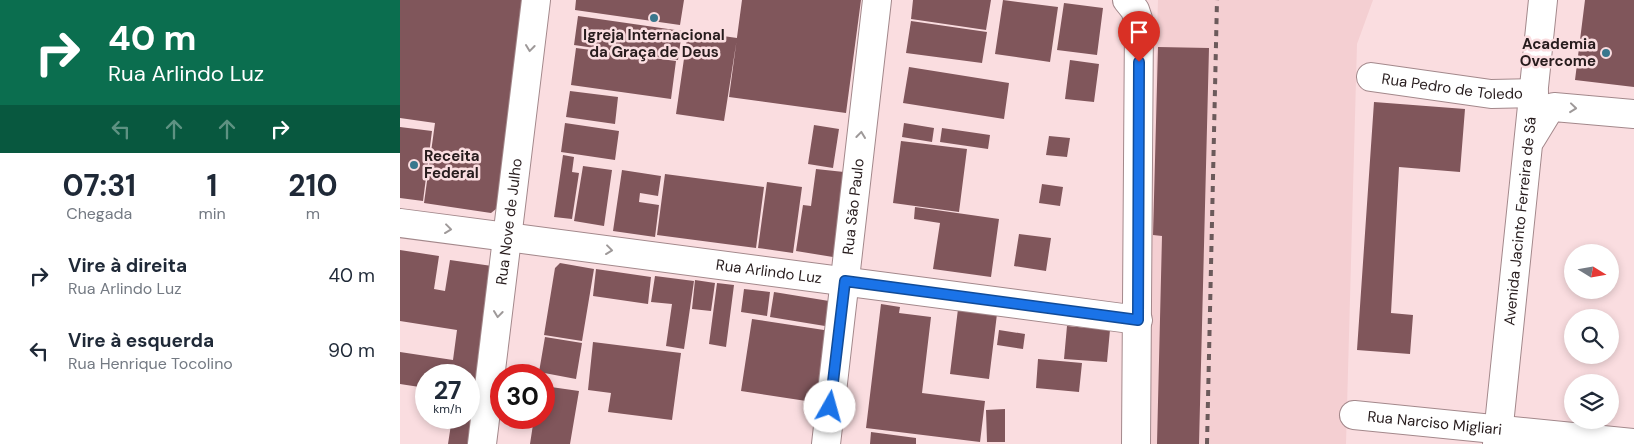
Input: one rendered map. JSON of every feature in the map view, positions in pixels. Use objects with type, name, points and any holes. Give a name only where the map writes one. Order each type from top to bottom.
[{"type":"street","name":"Rua Nove de Julho","points":[[482,444],[536,0]]},
{"type":"street","name":"Rua São Paulo","points":[[826,444],[877,0]]},
{"type":"street","points":[[1127,0],[1135,10],[1139,22],[1136,444]]},
{"type":"street","name":"Avenida Jacinto Ferreira de Sá","points":[[1497,437],[1543,0]]},
{"type":"street","name":"Rua Pedro de Toledo","points":[[1371,77],[1491,94],[1534,93]]},
{"type":"street","points":[[1528,145],[1550,108],[1634,114]]},
{"type":"street","name":"Rua Arlindo Luz","points":[[400,223],[1138,320]]},
{"type":"street","name":"Rua Narciso Migliari","points":[[1354,415],[1497,437],[1634,443]]},
{"type":"shaded area","points":[[1158,0],[1373,0],[1357,44],[1346,444],[1145,444]]},
{"type":"building","points":[[400,0],[528,0],[501,205],[491,213],[424,203],[435,123],[400,118]]},
{"type":"building","name":"Igreja Internacional da Graça de Deus","points":[[576,0],[684,0],[680,25],[575,10]]},
{"type":"building","points":[[742,0],[861,0],[846,113],[729,97]]},
{"type":"building","points":[[913,0],[991,0],[986,30],[911,19]]},
{"type":"building","points":[[1003,0],[1058,7],[1050,62],[995,54]]},
{"type":"building","name":"Academia Overcome","points":[[1585,0],[1634,0],[1634,87],[1575,80]]},
{"type":"building","points":[[1064,3],[1103,8],[1097,55],[1057,50]]},
{"type":"building","points":[[578,16],[682,31],[678,60],[574,45]]},
{"type":"building","points":[[911,21],[987,32],[982,63],[906,53]]},
{"type":"building","points":[[688,31],[737,38],[724,121],[676,114]]},
{"type":"building","points":[[1158,47],[1209,48],[1199,444],[1157,444],[1162,236],[1153,235]]},
{"type":"building","points":[[576,48],[676,61],[671,99],[571,85]]},
{"type":"building","points":[[1070,60],[1099,64],[1094,102],[1065,99]]},
{"type":"building","points":[[909,67],[1009,83],[1004,119],[903,103]]},
{"type":"building","points":[[570,91],[618,97],[615,124],[566,117]]},
{"type":"building","points":[[1374,102],[1465,109],[1460,172],[1399,167],[1391,313],[1413,315],[1410,354],[1357,350]]},
{"type":"building","points":[[565,123],[619,131],[615,160],[561,152]]},
{"type":"building","points":[[904,123],[934,128],[932,142],[902,137]]},
{"type":"building","points":[[814,125],[839,129],[833,168],[808,164]]},
{"type":"building","name":"Receita Federal","points":[[400,127],[432,131],[423,201],[400,198]]},
{"type":"building","points":[[942,128],[990,135],[988,149],[940,142]]},
{"type":"building","points":[[1049,136],[1070,138],[1067,157],[1046,155]]},
{"type":"building","points":[[901,141],[967,149],[959,212],[893,203]]},
{"type":"building","points":[[563,155],[574,157],[572,172],[579,173],[572,219],[554,217]]},
{"type":"building","points":[[583,166],[612,170],[604,226],[574,221]]},
{"type":"building","points":[[816,169],[844,172],[833,257],[796,251],[803,205],[811,206]]},
{"type":"building","points":[[622,170],[661,176],[658,196],[640,193],[639,202],[659,205],[655,237],[613,231]]},
{"type":"building","points":[[665,174],[764,187],[756,248],[657,235]]},
{"type":"building","points":[[767,182],[802,187],[793,253],[758,248]]},
{"type":"building","points":[[1042,184],[1063,187],[1060,206],[1039,203]]},
{"type":"building","points":[[915,207],[999,219],[991,277],[933,269],[940,223],[914,219]]},
{"type":"building","points":[[1019,234],[1051,238],[1046,271],[1014,266]]},
{"type":"building","points":[[400,250],[439,256],[434,289],[445,291],[450,260],[492,266],[479,364],[415,364],[415,386],[400,384],[400,352],[453,360],[457,330],[400,321]]},
{"type":"building","points":[[560,263],[594,269],[582,341],[544,335],[555,268]]},
{"type":"building","points":[[596,269],[651,277],[648,304],[593,296]]},
{"type":"building","points":[[655,276],[694,281],[684,349],[666,346],[672,304],[651,302]]},
{"type":"building","points":[[695,280],[715,283],[711,311],[692,309]]},
{"type":"building","points":[[717,283],[734,285],[726,347],[709,344]]},
{"type":"building","points":[[744,289],[770,292],[767,316],[741,312]]},
{"type":"building","points":[[774,292],[829,301],[825,326],[770,317]]},
{"type":"building","points":[[881,304],[900,307],[899,313],[931,317],[922,393],[985,401],[980,442],[866,428]]},
{"type":"building","points":[[958,309],[997,314],[989,379],[950,374]]},
{"type":"building","points":[[752,319],[837,332],[826,404],[741,391]]},
{"type":"building","points":[[1067,326],[1110,330],[1107,362],[1064,359]]},
{"type":"building","points":[[999,330],[1025,334],[1023,349],[997,345]]},
{"type":"building","points":[[545,337],[582,343],[576,379],[555,375],[555,364],[540,364]]},
{"type":"building","points":[[593,342],[681,353],[672,420],[608,412],[611,393],[588,390]]},
{"type":"building","points":[[1038,359],[1082,363],[1079,392],[1036,388]]},
{"type":"building","points":[[555,388],[579,391],[570,444],[530,444],[532,429],[555,429]]},
{"type":"building","points":[[1005,409],[1005,442],[987,442],[986,410]]},
{"type":"building","points":[[450,429],[470,429],[468,444],[448,444]]},
{"type":"building","points":[[871,432],[916,438],[916,444],[870,444]]},
{"type":"railway","points":[[1207,444],[1217,0]]},
{"type":"place","name":"Igreja Internacional da Graça de Deus","points":[[654,18]]},
{"type":"place","name":"Academia Overcome","points":[[1606,53]]},
{"type":"place","name":"Receita Federal","points":[[414,165]]},
{"type":"route","points":[[830,407],[845,281],[1138,320],[1139,62]]}]
